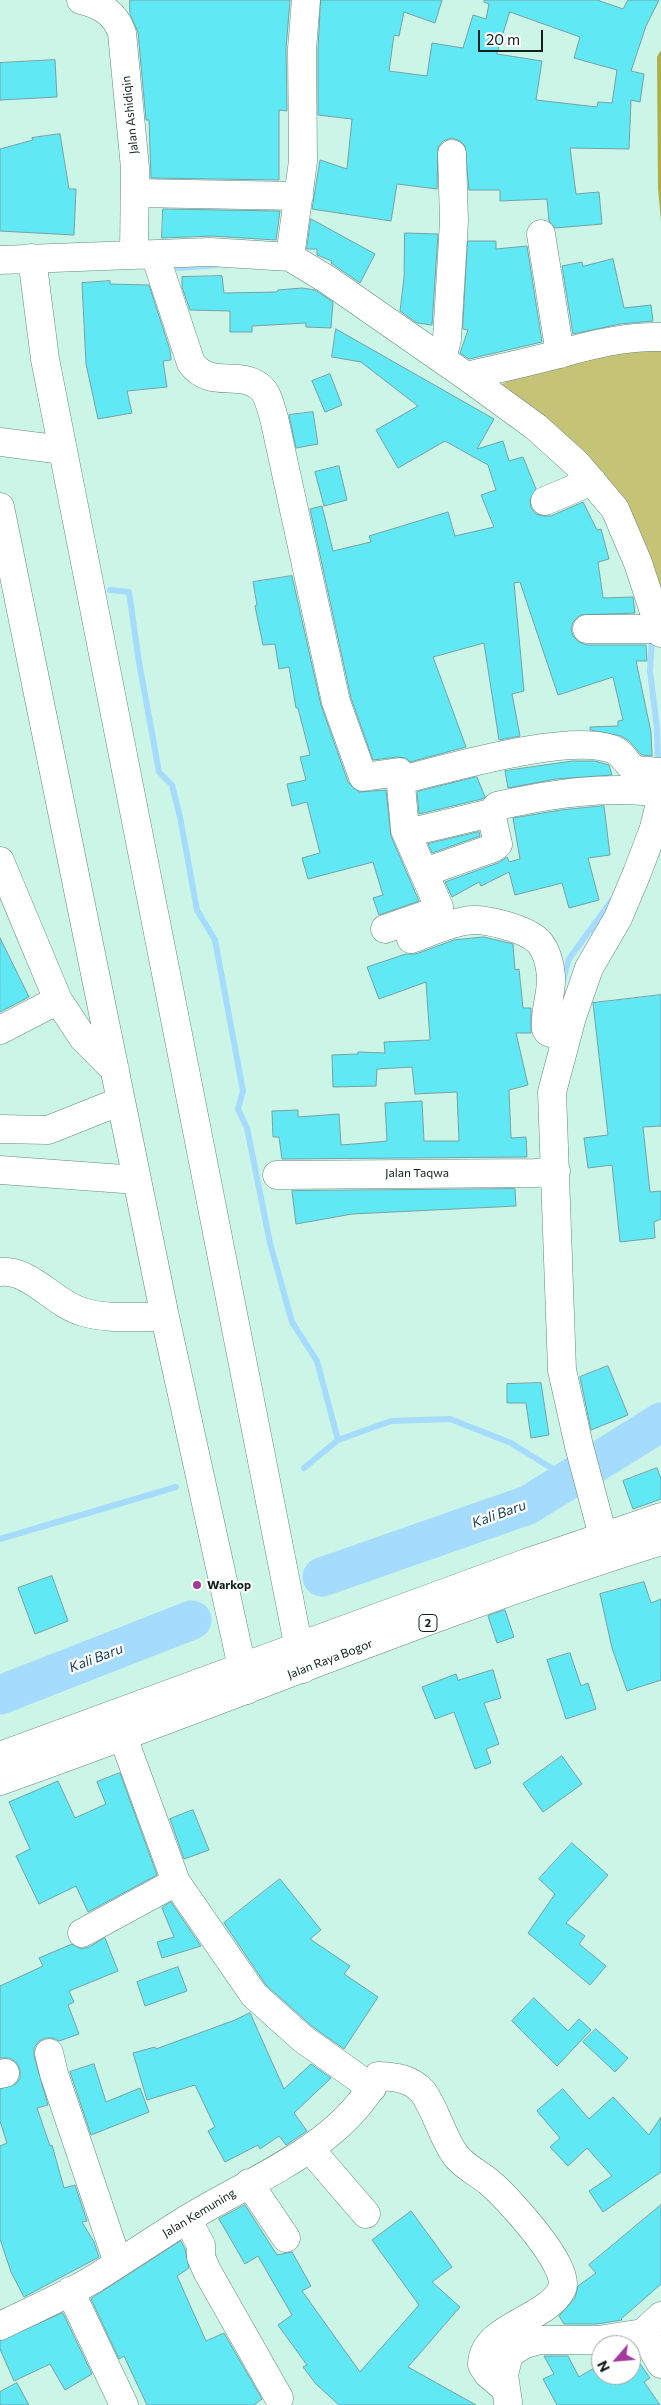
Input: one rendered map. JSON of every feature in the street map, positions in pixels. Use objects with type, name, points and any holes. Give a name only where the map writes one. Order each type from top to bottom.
[{"type":"main road","name":"Jalan Ashidiqin","points":[[81,0],[95,4],[110,12],[118,22],[122,33],[136,194],[144,254]]},
{"type":"main road","points":[[290,257],[303,161],[302,49],[306,0]]},
{"type":"main road","points":[[442,359],[447,339],[454,221],[452,154]]},
{"type":"main road","points":[[136,194],[299,196]]},
{"type":"main road","points":[[540,234],[560,354]]},
{"type":"main road","points":[[0,260],[210,252],[290,257],[328,280],[536,427],[586,484],[615,509],[638,562],[656,630],[587,629]]},
{"type":"main road","points":[[144,254],[190,363],[197,372],[205,377],[250,382],[260,386],[267,397],[274,418],[336,702],[363,777],[399,772],[407,833],[439,904],[438,909],[387,938],[464,921],[477,920],[498,924],[528,935],[539,942],[547,958],[551,976],[550,997],[545,1025],[558,1035]]},
{"type":"main road","points":[[32,258],[45,359],[301,1658]]},
{"type":"main road","points":[[466,376],[560,354],[581,346],[633,338],[661,337]]},
{"type":"main road","points":[[0,442],[63,450]]},
{"type":"main road","points":[[545,501],[586,484]]},
{"type":"main road","points":[[0,507],[165,1316],[244,1679]]},
{"type":"main road","points":[[401,780],[530,749],[584,745],[613,750],[634,770],[657,784]]},
{"type":"main road","points":[[407,833],[491,814],[498,806],[539,797],[657,784]]},
{"type":"main road","points":[[603,1536],[579,1446],[562,1370],[546,1172],[558,1035],[588,968],[618,918],[638,873],[654,828],[657,784]]},
{"type":"main road","points":[[425,872],[493,848],[498,844],[491,814]]},
{"type":"main road","points":[[0,861],[58,1000],[83,1038],[115,1070]]},
{"type":"main road","points":[[0,1030],[58,1000]]},
{"type":"main road","points":[[0,1129],[48,1130],[121,1101]]},
{"type":"main road","points":[[0,1170],[137,1180]]},
{"type":"main road","name":"Jalan Taqwa","points":[[278,1175],[546,1172]]},
{"type":"main road","points":[[0,1272],[7,1272],[27,1278],[58,1300],[82,1312],[110,1316],[165,1316]]},
{"type":"main road","name":"Jalan Raya Bogor","points":[[0,1756],[244,1679],[301,1658],[603,1536],[661,1517]]},
{"type":"main road","name":"Jalan Raya Bogor","points":[[301,1658],[661,1541]]},
{"type":"main road","name":"Jalan Raya Bogor","points":[[0,1781],[123,1737],[244,1679]]},
{"type":"main road","points":[[123,1737],[176,1882],[254,1995],[303,2038],[375,2082],[407,2079],[423,2092],[458,2157],[506,2198],[547,2248],[563,2276],[562,2289],[548,2305],[506,2331],[486,2348],[482,2365],[507,2397]]},
{"type":"main road","points":[[82,1933],[176,1882]]},
{"type":"main road","points":[[49,2053],[54,2074],[118,2263]]},
{"type":"main road","name":"Jalan Kemuning","points":[[0,2326],[70,2291],[187,2219],[310,2150],[345,2121],[375,2082]]},
{"type":"main road","points":[[310,2150],[366,2214]]},
{"type":"main road","points":[[249,2184],[286,2238]]},
{"type":"main road","points":[[187,2219],[201,2245],[201,2257],[207,2271],[279,2398]]},
{"type":"main road","points":[[70,2291],[124,2405]]},
{"type":"main road","points":[[507,2397],[504,2375],[509,2354],[525,2344],[540,2340],[598,2340],[652,2325],[661,2364]]},
{"type":"shaded area","points":[[661,50],[661,222],[658,188],[657,57]]},
{"type":"shaded area","points":[[661,347],[661,617],[636,536],[495,388],[529,369],[585,355]]},
{"type":"building","points":[[130,0],[290,0],[286,49],[287,111],[279,110],[279,180],[151,178],[149,120],[146,120],[138,32],[130,14]]},
{"type":"building","points":[[321,0],[442,0],[435,23],[404,12],[399,36],[394,35],[389,71],[427,76],[432,43],[463,48],[473,15],[486,19],[489,4],[484,2],[484,0],[597,0],[623,9],[628,0],[659,0],[646,26],[631,71],[644,74],[640,102],[631,100],[629,149],[570,148],[576,194],[599,192],[602,224],[555,228],[549,221],[547,199],[500,201],[500,190],[469,190],[465,146],[460,141],[452,138],[443,141],[438,147],[437,189],[397,184],[391,221],[312,209],[320,160],[347,169],[352,119],[318,115],[318,50]],"holes":[[[510,12],[580,37],[574,58],[617,70],[612,103],[598,102],[597,107],[536,100],[542,61],[497,54]]]},
{"type":"building","points":[[55,60],[57,97],[0,100],[0,63]]},
{"type":"building","points":[[60,134],[69,189],[76,189],[74,235],[0,231],[0,149],[33,140],[32,138]]},
{"type":"building","points":[[163,209],[280,211],[276,240],[211,236],[162,238]]},
{"type":"building","points":[[311,219],[375,254],[360,283],[331,263],[332,261],[317,255],[317,249],[307,249]]},
{"type":"building","points":[[405,233],[438,234],[432,325],[417,323],[400,311],[404,278]]},
{"type":"building","points":[[468,241],[496,241],[496,249],[527,246],[542,342],[469,359],[460,353],[468,330],[463,329]]},
{"type":"building","points":[[613,259],[624,308],[651,305],[653,321],[620,324],[573,334],[562,266],[582,262],[583,266]]},
{"type":"building","points":[[222,276],[224,293],[277,292],[278,290],[302,288],[315,290],[333,302],[331,328],[306,327],[306,323],[252,326],[252,332],[230,332],[230,311],[190,310],[182,287],[182,277]]},
{"type":"building","points":[[110,281],[110,284],[149,285],[170,350],[171,360],[163,361],[167,387],[127,391],[132,413],[98,419],[86,364],[82,283]]},
{"type":"building","points":[[336,329],[494,419],[477,449],[503,441],[509,461],[523,457],[536,489],[530,500],[531,508],[536,514],[551,516],[583,502],[597,530],[601,529],[609,559],[598,562],[603,598],[633,597],[635,613],[580,615],[573,622],[571,629],[573,636],[579,642],[587,645],[646,645],[647,661],[636,661],[651,732],[652,756],[642,755],[629,741],[621,736],[590,730],[590,727],[618,726],[618,721],[623,720],[613,677],[558,695],[520,582],[514,583],[524,691],[512,694],[520,736],[499,740],[484,643],[433,657],[466,747],[410,762],[406,758],[397,757],[373,760],[351,698],[310,509],[322,506],[333,551],[371,542],[369,536],[448,512],[455,536],[494,527],[481,495],[496,490],[488,465],[445,441],[398,468],[376,430],[418,406],[361,362],[332,357]]},
{"type":"building","points":[[330,374],[342,405],[325,412],[312,381]]},
{"type":"building","points":[[313,412],[318,444],[296,448],[289,415]]},
{"type":"building","points":[[339,466],[347,500],[324,506],[315,472]]},
{"type":"building","points":[[292,576],[321,705],[348,782],[359,792],[386,790],[391,836],[419,901],[379,915],[373,898],[383,895],[373,862],[308,879],[302,858],[320,853],[307,802],[292,806],[287,784],[306,780],[300,757],[310,755],[298,708],[296,708],[289,667],[279,669],[275,644],[263,645],[255,606],[257,605],[253,582]]},
{"type":"building","points":[[573,761],[595,761],[609,765],[612,775],[556,779],[508,788],[505,771]]},
{"type":"building","points":[[477,777],[485,797],[482,799],[419,814],[417,792]]},
{"type":"building","points":[[604,806],[610,855],[588,858],[599,900],[569,908],[562,883],[515,895],[509,872],[481,886],[479,882],[452,897],[445,882],[498,863],[507,857],[509,862],[520,859],[513,818],[561,810]]},
{"type":"building","points":[[479,832],[480,836],[432,853],[428,844]]},
{"type":"building","points":[[484,937],[513,944],[515,970],[519,969],[523,1008],[531,1008],[531,1033],[516,1033],[528,1085],[509,1090],[511,1138],[526,1137],[527,1157],[282,1159],[279,1137],[273,1137],[272,1111],[298,1110],[298,1117],[339,1114],[341,1145],[387,1141],[385,1103],[422,1101],[424,1141],[459,1141],[457,1092],[415,1094],[412,1067],[377,1069],[376,1086],[333,1087],[332,1055],[358,1054],[358,1052],[385,1053],[384,1042],[430,1040],[426,982],[379,999],[367,967],[406,954],[416,954],[454,940]]},
{"type":"building","points":[[0,938],[29,997],[0,1012]]},
{"type":"building","points":[[661,995],[661,1126],[643,1127],[650,1192],[661,1191],[661,1219],[654,1222],[655,1238],[620,1242],[612,1165],[588,1168],[584,1138],[608,1135],[593,1003]]},
{"type":"building","points":[[515,1189],[516,1206],[352,1214],[296,1224],[292,1191]]},
{"type":"building","points":[[608,1366],[628,1415],[591,1430],[580,1377]]},
{"type":"building","points":[[541,1383],[549,1435],[531,1438],[526,1403],[507,1403],[507,1384]]},
{"type":"building","points":[[657,1468],[661,1479],[661,1499],[633,1509],[623,1481]]},
{"type":"building","points":[[52,1576],[68,1621],[35,1634],[18,1588]]},
{"type":"building","points":[[644,1582],[651,1603],[661,1599],[661,1680],[627,1691],[612,1648],[600,1594]]},
{"type":"building","points":[[505,1610],[514,1637],[497,1643],[488,1616]]},
{"type":"building","points":[[570,1653],[581,1686],[588,1683],[596,1709],[566,1719],[547,1660]]},
{"type":"building","points":[[493,1670],[501,1698],[484,1703],[499,1744],[486,1749],[491,1763],[475,1769],[454,1712],[435,1719],[422,1687],[456,1674],[458,1680]]},
{"type":"building","points":[[562,1756],[582,1784],[543,1812],[523,1784]]},
{"type":"building","points":[[120,1773],[157,1875],[88,1912],[76,1886],[39,1904],[16,1856],[30,1849],[9,1802],[58,1781],[75,1818],[106,1804],[97,1782]]},
{"type":"building","points":[[193,1810],[209,1850],[184,1859],[170,1819]]},
{"type":"building","points":[[572,1843],[608,1875],[566,1923],[585,1936],[579,1944],[606,1966],[590,1985],[528,1933],[555,1894],[539,1879]]},
{"type":"building","points":[[280,1879],[321,1930],[310,1939],[350,1966],[344,1974],[378,1997],[344,2049],[313,2027],[266,1985],[224,1923]]},
{"type":"building","points":[[171,1902],[201,1946],[162,1958],[157,1942],[174,1937],[162,1908]]},
{"type":"building","points":[[105,1938],[118,1971],[69,1991],[74,2002],[68,2005],[79,2034],[59,2041],[53,2038],[45,2038],[39,2041],[34,2048],[34,2056],[48,2105],[37,2108],[50,2146],[52,2145],[64,2188],[75,2185],[87,2221],[82,2222],[94,2242],[99,2257],[24,2297],[11,2272],[0,2239],[0,2146],[7,2143],[0,2121],[0,2089],[16,2084],[20,2078],[20,2070],[17,2063],[10,2058],[0,2058],[0,1986],[43,1966],[39,1958],[72,1944],[81,1949],[89,1947]]},
{"type":"building","points":[[178,1967],[187,1991],[145,2006],[137,1982]]},
{"type":"building","points":[[534,1998],[568,2031],[579,2019],[591,2030],[557,2066],[512,2021]]},
{"type":"building","points":[[250,2013],[284,2089],[311,2064],[331,2078],[294,2113],[307,2131],[286,2145],[279,2136],[260,2149],[258,2145],[225,2162],[208,2131],[215,2127],[195,2085],[147,2100],[133,2053],[155,2047],[156,2049]]},
{"type":"building","points":[[596,2029],[628,2058],[615,2072],[583,2042]]},
{"type":"building","points":[[94,2064],[106,2102],[140,2088],[149,2112],[91,2135],[70,2072]]},
{"type":"building","points":[[563,2089],[589,2119],[613,2097],[649,2135],[661,2117],[661,2172],[603,2212],[589,2191],[612,2176],[587,2148],[568,2166],[550,2147],[560,2138],[537,2111]]},
{"type":"building","points":[[245,2205],[277,2255],[292,2252],[311,2286],[302,2291],[360,2372],[419,2305],[372,2240],[411,2211],[452,2267],[432,2282],[460,2307],[408,2367],[476,2405],[339,2405],[316,2384],[303,2367],[307,2365],[278,2325],[292,2315],[258,2256],[245,2264],[219,2219]]},
{"type":"building","points":[[661,2205],[661,2284],[622,2320],[597,2324],[564,2324],[559,2316],[575,2298],[578,2286],[596,2273],[589,2265]]},
{"type":"building","points":[[181,2241],[185,2249],[189,2268],[177,2276],[206,2341],[224,2333],[262,2399],[254,2405],[147,2405],[124,2356],[119,2359],[91,2299]]},
{"type":"building","points":[[63,2313],[92,2374],[65,2390],[50,2364],[14,2381],[0,2349],[0,2341]]},
{"type":"building","points":[[544,2356],[568,2356],[579,2377],[591,2370],[591,2385],[641,2385],[641,2365],[650,2378],[644,2382],[660,2405],[557,2405],[543,2379],[554,2374]]},
{"type":"building","points":[[17,2383],[29,2405],[0,2405],[0,2392]]},
{"type":"waterway","points":[[178,268],[217,265]]},
{"type":"waterway","points":[[110,590],[129,592],[139,662],[159,772],[172,785],[180,817],[197,910],[215,940],[243,1091],[238,1109],[247,1128],[270,1243],[292,1322],[317,1361],[338,1440]]},
{"type":"waterway","points":[[652,637],[650,671],[657,728],[658,766]]},
{"type":"waterway","points":[[562,983],[569,959],[612,900]]},
{"type":"waterway","points":[[304,1468],[338,1440],[391,1421],[450,1419],[511,1443],[556,1471],[564,1482]]},
{"type":"waterway","name":"Kali Baru","points":[[322,1577],[528,1505],[661,1422]]},
{"type":"waterway","points":[[0,1539],[176,1487]]},
{"type":"waterway","name":"Kali Baru","points":[[0,1695],[192,1620]]},
{"type":"place","name":"Warkop","points":[[197,1585]]}]
